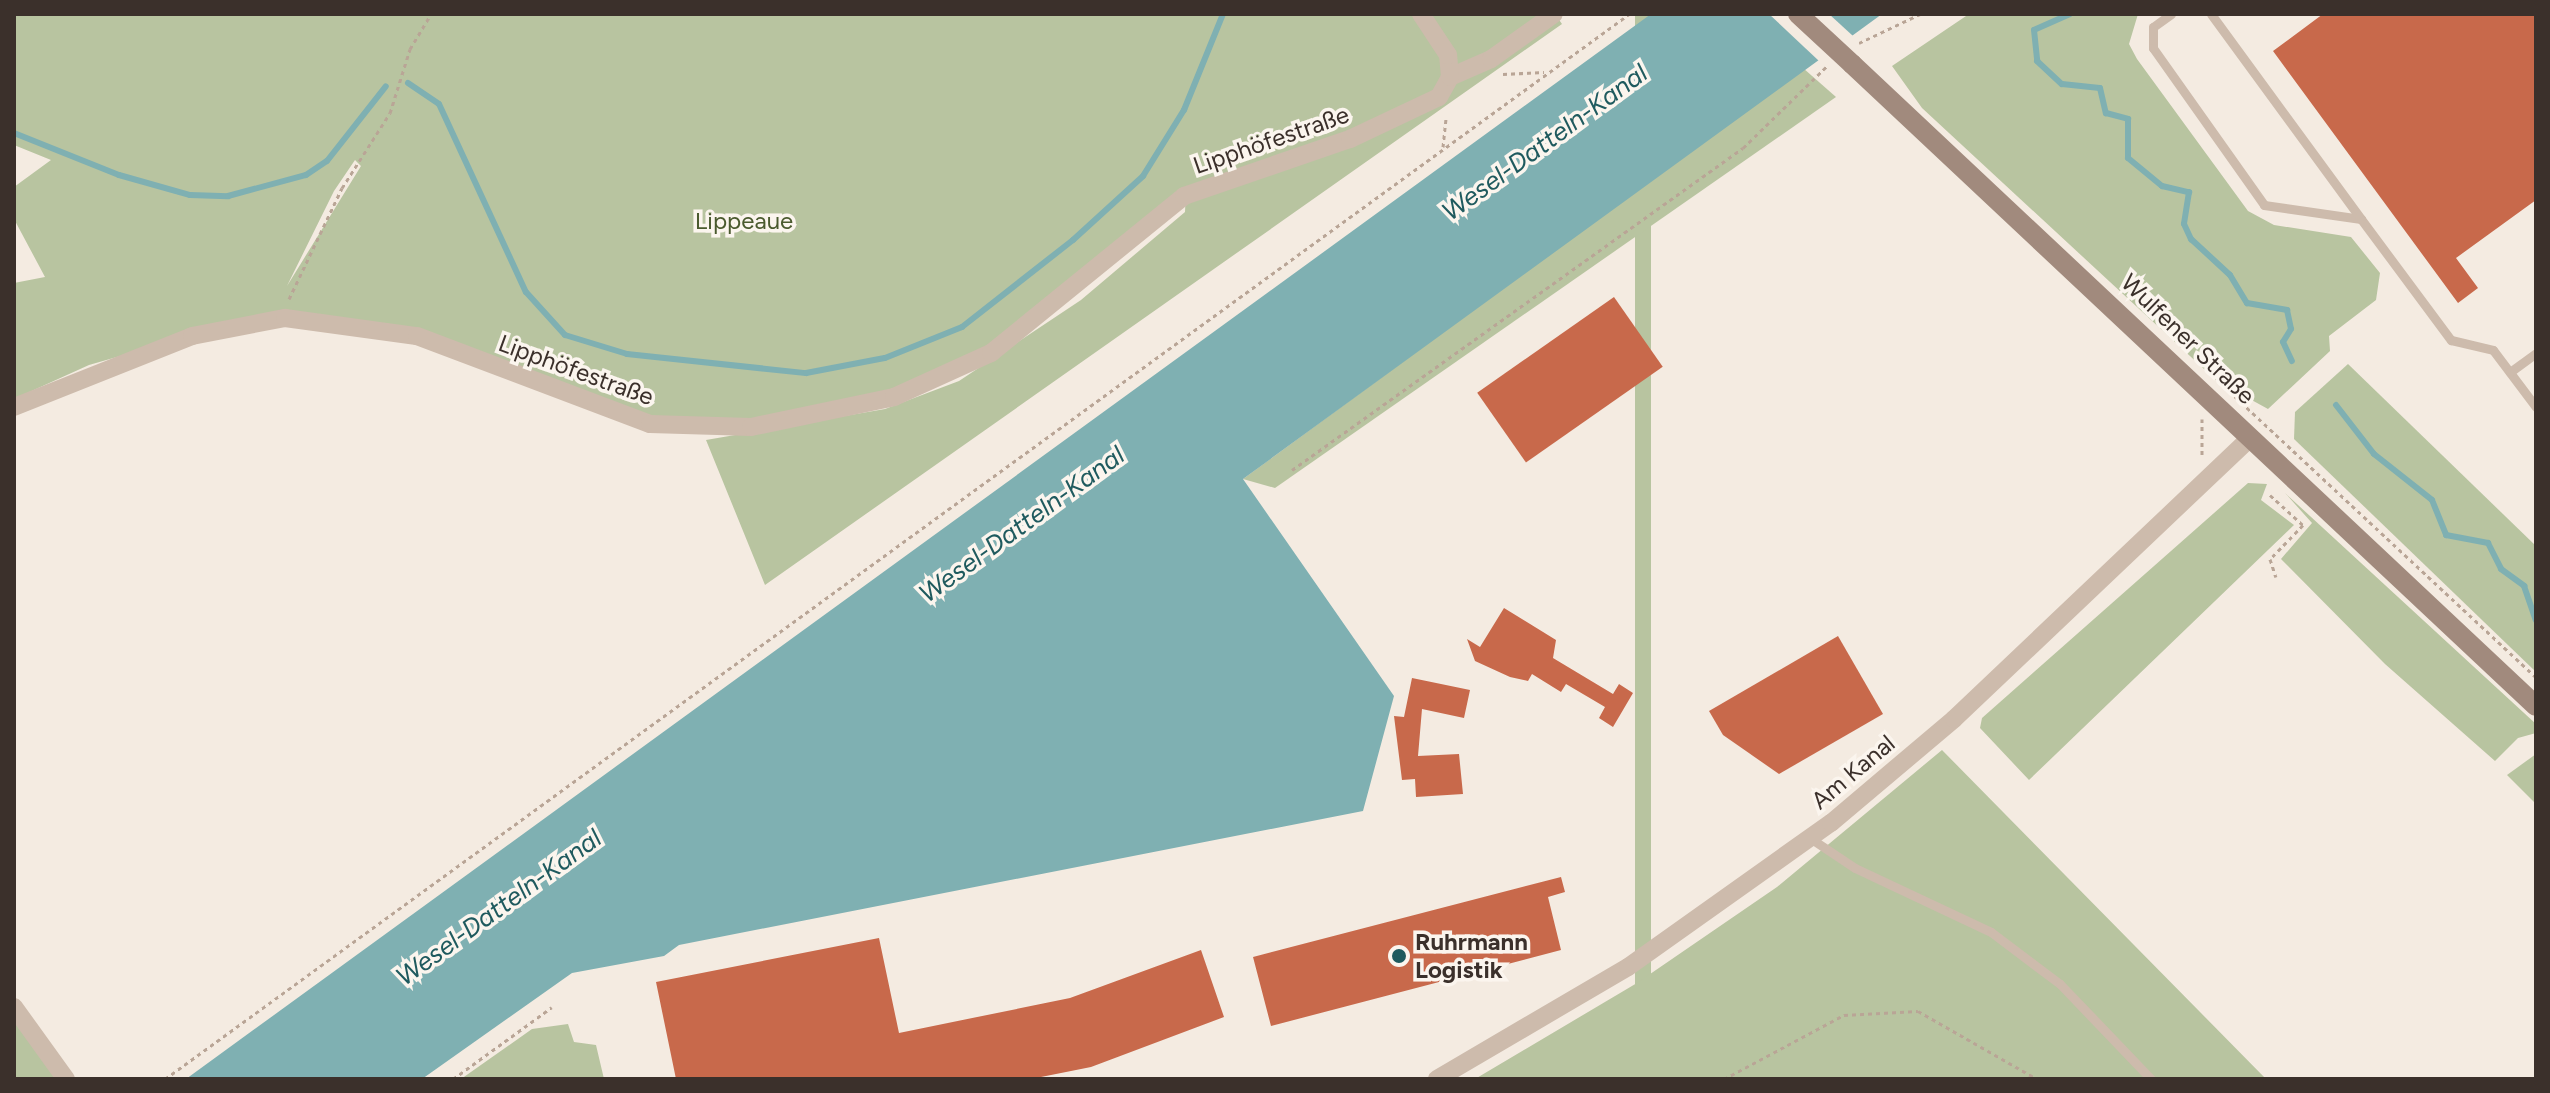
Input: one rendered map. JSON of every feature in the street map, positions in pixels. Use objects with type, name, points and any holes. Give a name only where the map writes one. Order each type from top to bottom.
[{"type":"main road","name":"Wulfener Straße","points":[[1798,14],[2536,706]]},
{"type":"street","points":[[1421,14],[1448,55],[1450,77],[1491,59],[1554,14]]},
{"type":"street","name":"Lipphöfestraße","points":[[14,407],[192,336],[285,318],[417,336],[650,424],[731,428],[829,414],[955,372],[1034,323],[1184,196],[1404,117],[1439,97],[1450,77]]},
{"type":"street","name":"Am Kanal","points":[[1437,1079],[1639,960],[1810,838],[1954,719],[2250,438]]},
{"type":"street","points":[[14,1007],[66,1079]]},
{"type":"lane","points":[[2171,14],[2153,27],[2153,48],[2264,205],[2361,219]]},
{"type":"lane","points":[[2211,14],[2451,340],[2493,350],[2536,407]]},
{"type":"lane","points":[[2510,372],[2536,353]]},
{"type":"lane","points":[[1810,838],[1855,868],[1991,932],[2060,984],[2151,1079]]},
{"type":"path","points":[[285,318],[292,287],[390,113],[410,49],[431,14]]},
{"type":"path","points":[[165,1079],[1629,14]]},
{"type":"path","points":[[1292,470],[1743,148],[1844,59],[1920,14]]},
{"type":"path","points":[[2270,495],[2303,525],[2270,559],[2276,577]]},
{"type":"path","points":[[453,1079],[552,1007]]},
{"type":"path","points":[[1724,1079],[1844,1015],[1918,1011],[2037,1079]]},
{"type":"green space","name":"Lippeaue","points":[[14,14],[1555,14],[1562,24],[765,585],[706,440],[885,409],[959,381],[1081,300],[1185,212],[1186,188],[983,358],[787,424],[625,416],[402,332],[266,314],[89,365],[14,399],[14,283],[45,277],[14,219],[14,187],[51,160],[14,145]],"holes":[[[355,160],[361,166],[287,286],[334,191]]]},
{"type":"green space","points":[[1635,14],[1651,14],[1651,1079],[1635,1079]]},
{"type":"green space","points":[[1969,14],[2138,14],[2129,44],[2137,59],[2248,211],[2274,225],[2351,237],[2380,273],[2376,300],[2329,336],[2330,351],[2268,409],[2217,381],[1922,108],[1892,66]]},
{"type":"green space","points":[[1803,68],[1836,97],[1275,488],[1243,479]]},
{"type":"green space","points":[[2348,364],[2536,546],[2536,672],[2294,439],[2295,412]]},
{"type":"green space","points":[[2248,483],[2267,484],[2261,500],[2294,525],[2029,780],[1980,728],[1982,718]]},
{"type":"green space","points":[[2285,493],[2536,724],[2536,733],[2518,738],[2495,761],[2385,664],[2281,559],[2312,523]]},
{"type":"green space","points":[[1942,750],[2266,1079],[1475,1079],[1637,983],[1777,887]]},
{"type":"green space","points":[[2536,754],[2536,804],[2507,775]]},
{"type":"green space","points":[[14,1020],[57,1079],[14,1079]]},
{"type":"green space","points":[[568,1024],[574,1042],[596,1045],[604,1079],[461,1079],[532,1029]]},
{"type":"water","name":"Wesel-Datteln-Kanal","points":[[1651,14],[1882,14],[1243,479],[1394,696],[1363,811],[679,945],[664,956],[572,973],[422,1079],[186,1079]]},
{"type":"pier","points":[[1769,14],[1829,14],[1853,36],[1819,61]]},
{"type":"building","points":[[2323,14],[2536,14],[2536,200],[2456,258],[2478,288],[2458,303],[2273,51]]},
{"type":"building","points":[[1614,297],[1663,367],[1526,462],[1477,393]]},
{"type":"building","points":[[1504,608],[1556,640],[1553,658],[1613,694],[1619,684],[1633,693],[1613,727],[1599,718],[1605,707],[1566,684],[1561,692],[1532,674],[1528,681],[1510,677],[1475,661],[1467,639],[1480,647]]},
{"type":"building","points":[[1838,636],[1883,714],[1779,774],[1723,735],[1709,711]]},
{"type":"building","points":[[1412,678],[1470,690],[1464,718],[1422,709],[1418,756],[1459,754],[1463,794],[1416,797],[1415,779],[1402,780],[1394,716],[1404,717]]},
{"type":"building","name":"Ruhrmann Logistik","points":[[1561,877],[1565,892],[1548,897],[1561,950],[1271,1026],[1253,957]]},
{"type":"building","points":[[879,938],[899,1033],[1070,998],[1201,950],[1224,1017],[1091,1067],[1031,1079],[676,1079],[656,982]]},
{"type":"waterway","points":[[408,83],[439,104],[526,292],[565,335],[627,354],[806,373],[885,358],[962,327],[1073,240],[1143,176],[1184,110],[1223,14]]},
{"type":"waterway","points":[[2070,14],[2034,30],[2037,61],[2062,84],[2100,88],[2106,113],[2128,119],[2128,158],[2162,186],[2189,192],[2184,224],[2191,239],[2230,275],[2247,303],[2287,310],[2291,329],[2283,342],[2292,361]]},
{"type":"waterway","points":[[14,133],[119,175],[190,195],[228,196],[306,175],[327,161],[386,86]]},
{"type":"waterway","points":[[2336,405],[2374,454],[2432,500],[2446,535],[2488,543],[2501,569],[2524,586],[2536,620]]},
{"type":"place","name":"Ruhrmann Logistik","points":[[1399,956]]}]
